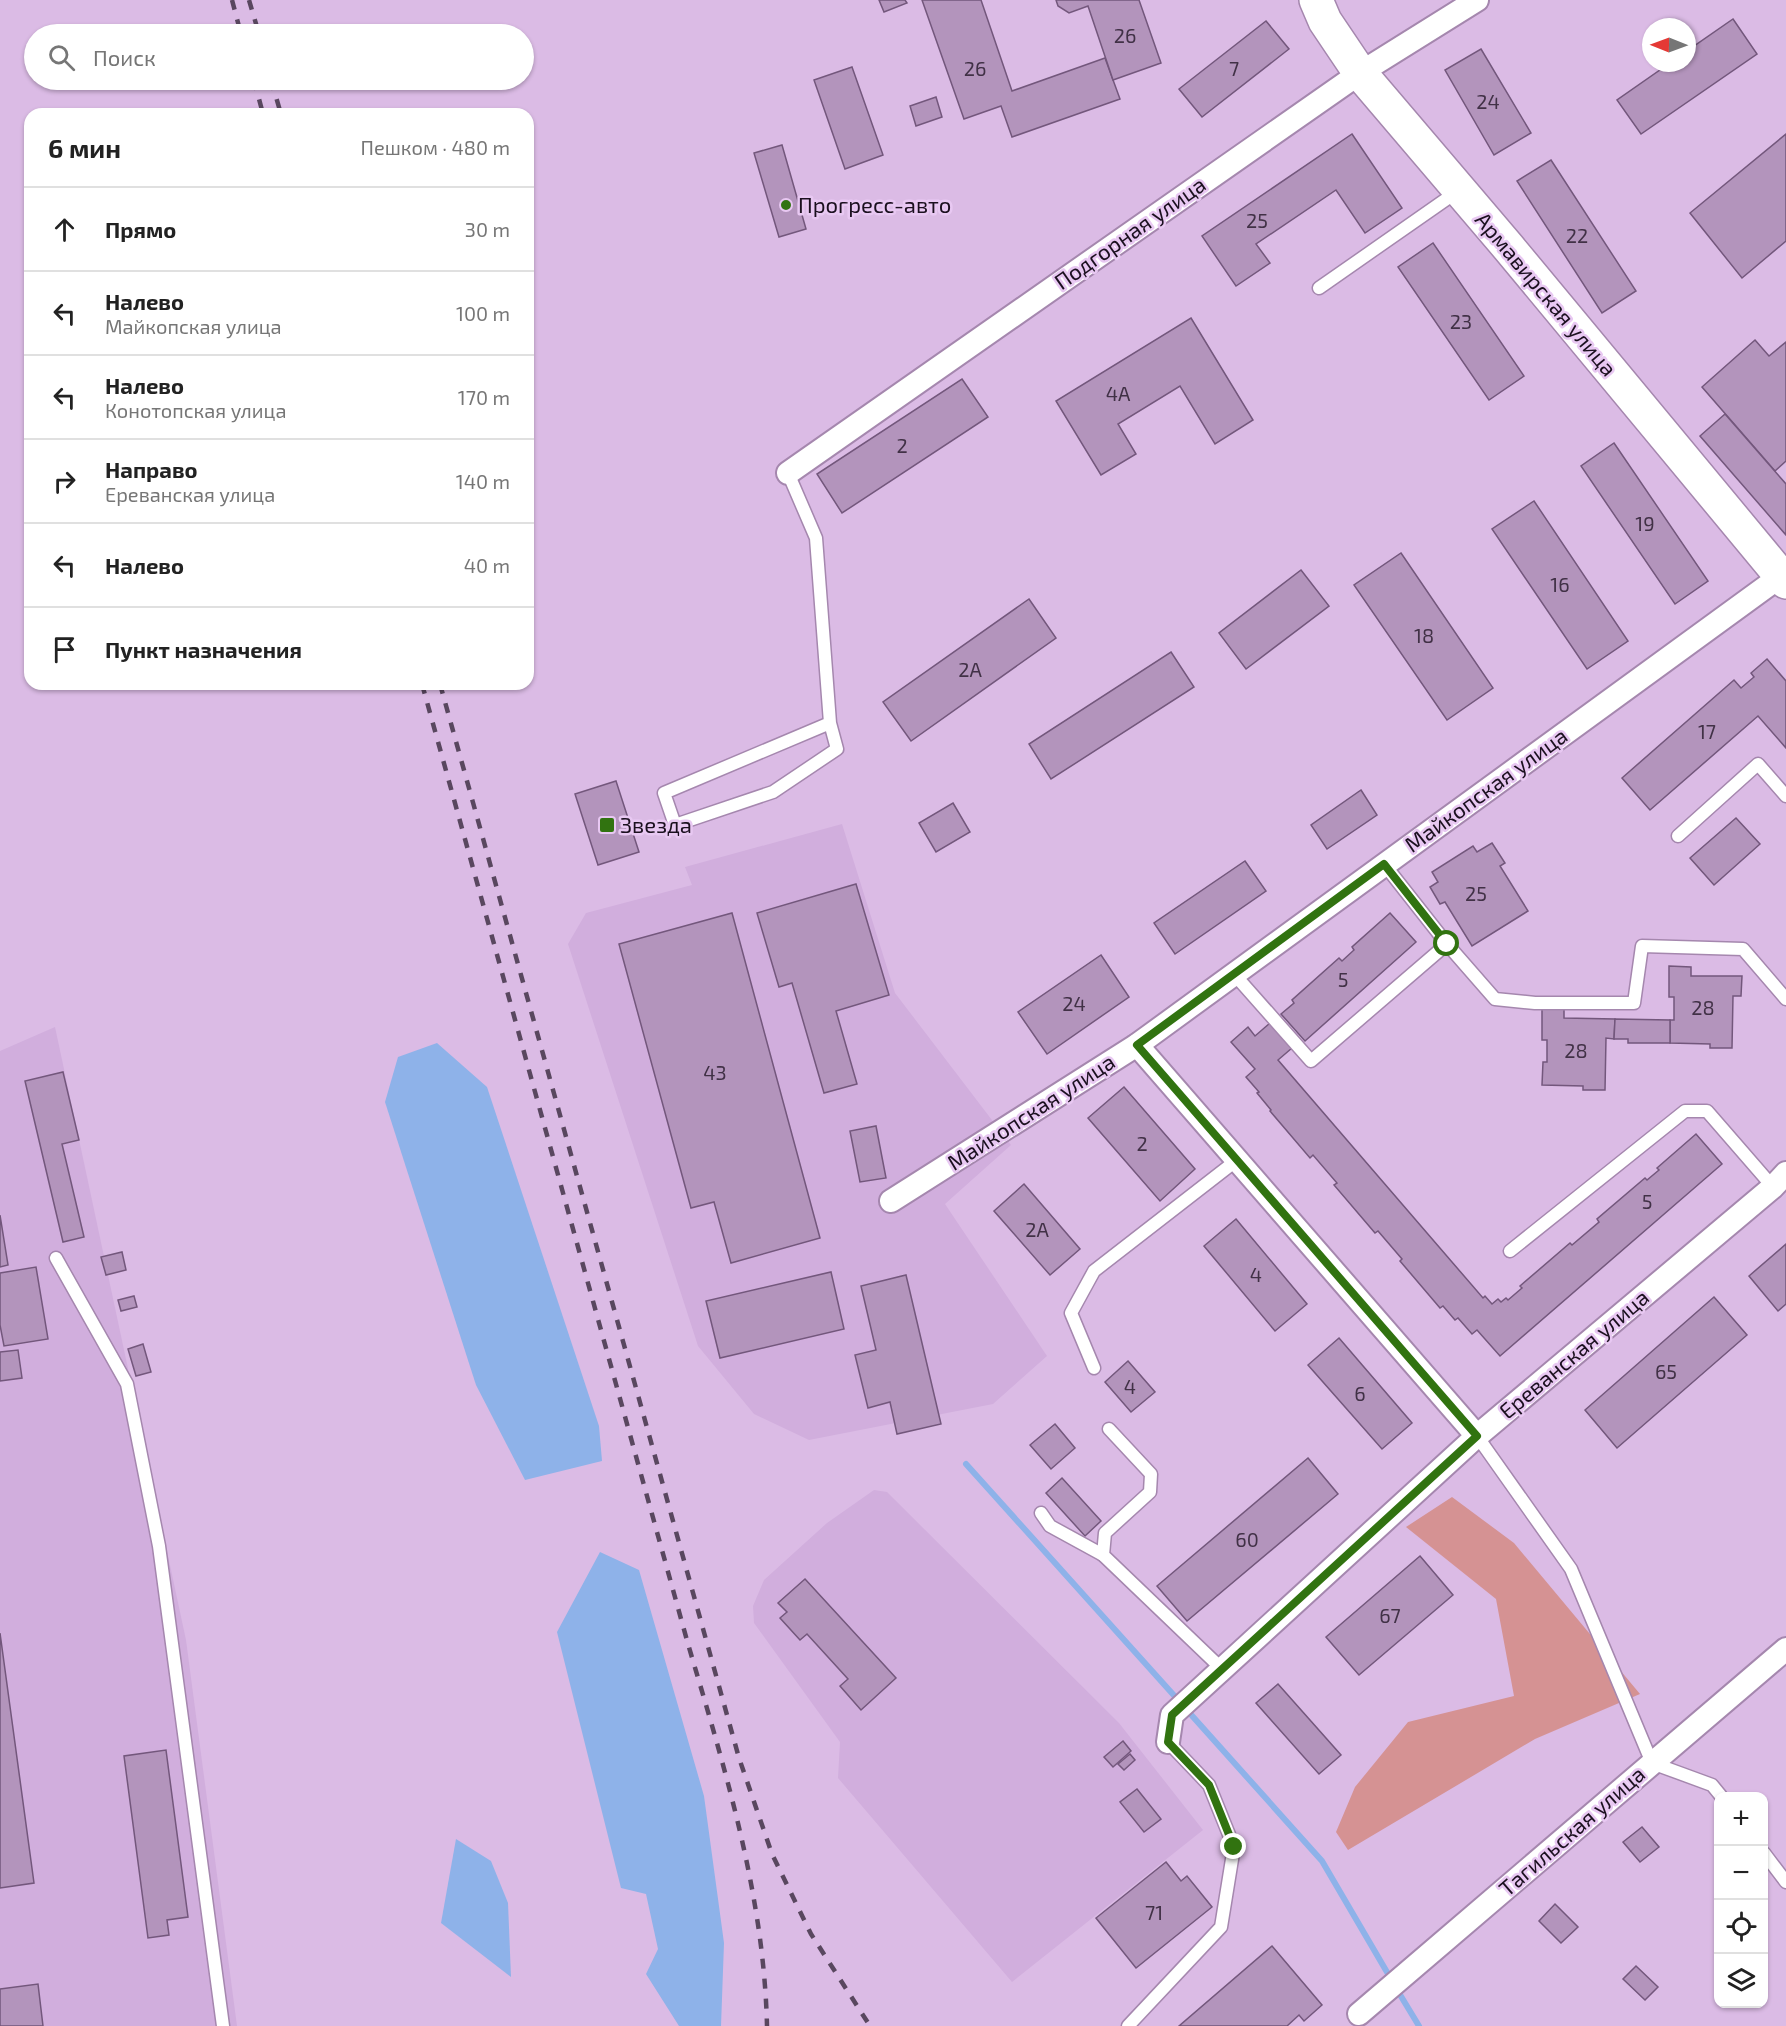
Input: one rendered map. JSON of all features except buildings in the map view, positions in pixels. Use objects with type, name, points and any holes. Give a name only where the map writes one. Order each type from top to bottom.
[{"type":"main road","name":"Армавирская улица","points":[[1316,0],[1324,21],[1360,73],[1783,579]]},
{"type":"street","name":"Подгорная улица","points":[[788,473],[1360,73],[1477,0]]},
{"type":"street","name":"Майкопская улица","points":[[891,1201],[1137,1045],[1384,864],[1783,579]]},
{"type":"street","points":[[1137,1045],[1477,1436]]},
{"type":"street","name":"Ереванская улица","points":[[1168,1742],[1172,1715],[1222,1669],[1477,1436],[1779,1180]]},
{"type":"street","name":"Тагильская улица","points":[[1359,2014],[1786,1649]]},
{"type":"lane","points":[[1319,288],[1459,190]]},
{"type":"lane","points":[[788,473],[816,538],[830,723],[837,749],[773,792],[675,825],[664,793],[830,723]]},
{"type":"lane","points":[[1678,836],[1758,764],[1786,796]]},
{"type":"lane","points":[[1384,864],[1447,944],[1495,999],[1535,1004],[1634,1003],[1641,946],[1743,949],[1786,999]]},
{"type":"lane","points":[[1234,974],[1311,1061],[1447,944]]},
{"type":"lane","points":[[1510,1251],[1685,1111],[1707,1111],[1779,1180]]},
{"type":"lane","points":[[1094,1368],[1071,1313],[1094,1271],[1237,1160]]},
{"type":"lane","points":[[56,1258],[127,1384],[159,1546],[223,2026]]},
{"type":"lane","points":[[1103,1555],[1105,1533],[1150,1492],[1151,1474],[1109,1429]]},
{"type":"lane","points":[[1477,1436],[1571,1569],[1652,1763],[1712,1785],[1717,1792]]},
{"type":"lane","points":[[1041,1513],[1050,1526],[1103,1555],[1222,1669]]},
{"type":"lane","points":[[1128,2026],[1221,1927],[1234,1847],[1209,1785],[1168,1742]]},
{"type":"lane","points":[[1768,1858],[1786,1882]]},
{"type":"shaded area","points":[[842,824],[895,993],[1011,1145],[945,1204],[1047,1356],[993,1404],[809,1440],[754,1414],[698,1346],[568,944],[586,913],[692,885],[685,867]]},
{"type":"shaded area","points":[[55,1027],[186,1640],[237,2026],[0,2026],[0,1051]]},
{"type":"shaded area","points":[[874,1490],[887,1492],[1119,1723],[1203,1830],[1012,1982],[838,1778],[840,1742],[754,1623],[753,1606],[764,1580],[827,1523]]},
{"type":"shaded area","points":[[1452,1497],[1514,1543],[1640,1694],[1535,1739],[1348,1850],[1336,1832],[1355,1787],[1408,1722],[1514,1696],[1496,1599],[1406,1527]]},
{"type":"water","points":[[437,1043],[487,1087],[599,1426],[602,1461],[525,1480],[476,1385],[385,1102],[398,1057]]},
{"type":"water","points":[[600,1552],[639,1570],[704,1796],[724,1943],[721,2026],[679,2026],[646,1974],[658,1949],[646,1894],[621,1888],[557,1632]]},
{"type":"water","points":[[456,1839],[491,1861],[508,1903],[511,1977],[441,1923]]},
{"type":"waterway","points":[[966,1464],[1179,1701]]},
{"type":"waterway","points":[[1186,1709],[1322,1861],[1391,1979]]},
{"type":"waterway","points":[[1396,1988],[1419,2026]]},
{"type":"railway","points":[[232,0],[238,24]]},
{"type":"railway","points":[[249,0],[256,24]]},
{"type":"railway","points":[[257,90],[261,108]]},
{"type":"railway","points":[[274,90],[279,108]]},
{"type":"railway","points":[[424,690],[716,1738],[740,1833],[759,1929],[767,2026]]},
{"type":"railway","points":[[442,690],[739,1758],[772,1854],[811,1934],[870,2026]]},
{"type":"place","name":"Прогресс-авто","points":[[786,205]]},
{"type":"place","name":"Звезда","points":[[607,825]]},
{"type":"route","points":[[1234,1847],[1209,1785],[1168,1742],[1172,1715],[1477,1436],[1137,1045],[1384,864],[1447,944]]}]
